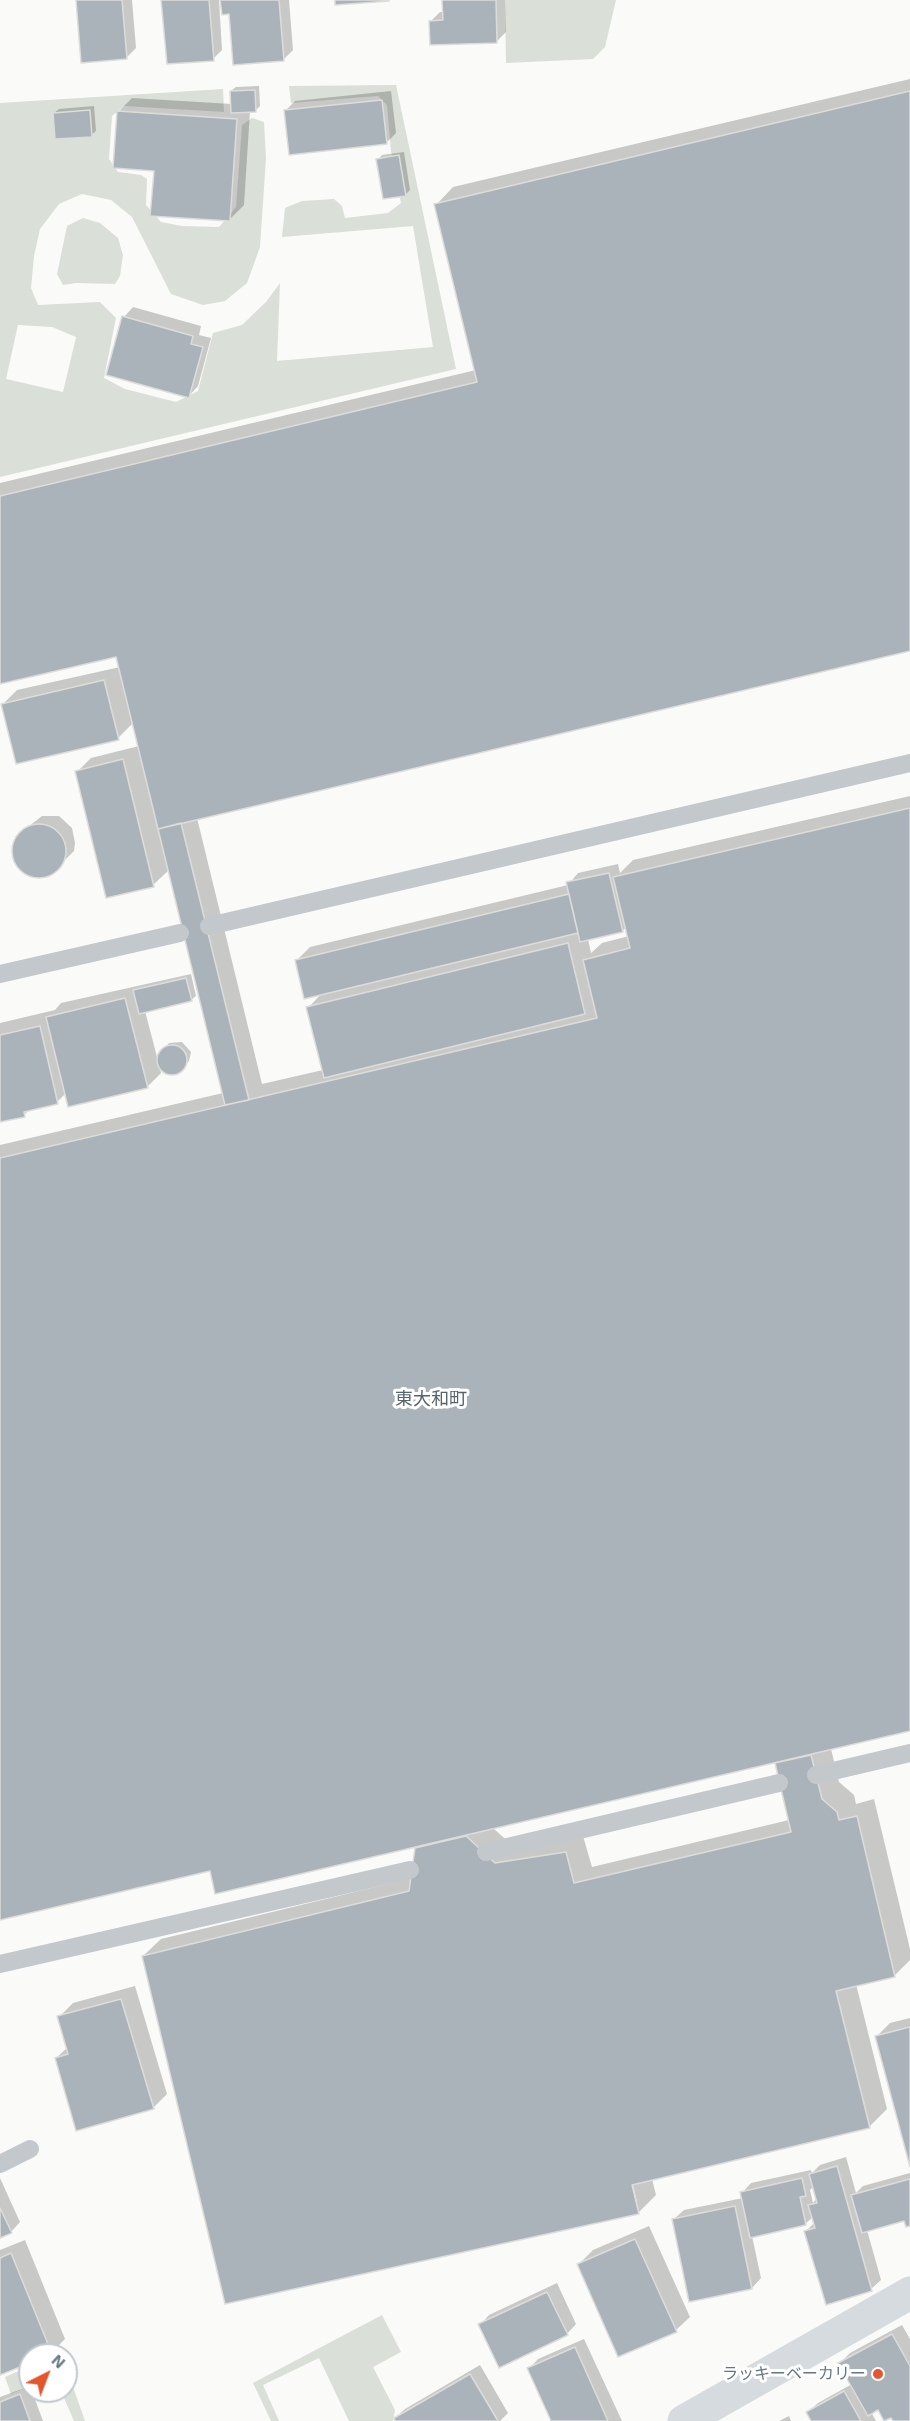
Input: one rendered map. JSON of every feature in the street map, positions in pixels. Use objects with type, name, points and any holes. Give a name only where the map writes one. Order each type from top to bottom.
[{"type":"street","points":[[684,2421],[910,2293]]},
{"type":"lane","points":[[209,926],[910,763]]},
{"type":"lane","points":[[0,974],[180,933]]},
{"type":"lane","points":[[816,1775],[910,1753]]},
{"type":"lane","points":[[486,1852],[779,1783]]},
{"type":"lane","points":[[0,1964],[410,1870]]},
{"type":"lane","points":[[0,2164],[30,2149]]},
{"type":"shaded area","points":[[505,0],[616,0],[605,47],[593,59],[506,63]]},
{"type":"shaded area","points":[[396,85],[456,369],[0,477],[0,103],[223,89],[224,112],[124,106],[112,116],[109,159],[118,172],[141,175],[147,179],[146,205],[161,222],[182,226],[219,227],[236,207],[242,125],[252,118],[264,122],[266,158],[260,247],[247,283],[225,301],[203,305],[171,294],[132,217],[111,200],[82,194],[59,204],[40,229],[34,256],[31,288],[38,305],[100,302],[116,318],[104,378],[125,389],[176,402],[198,391],[213,333],[242,325],[266,302],[280,283],[277,361],[433,347],[413,226],[282,237],[285,208],[302,201],[334,199],[342,206],[345,218],[388,213],[401,203],[391,151],[387,105],[378,96],[291,103],[289,86]],"holes":[[[18,325],[52,327],[76,337],[63,392],[6,379]]]},
{"type":"shaded area","points":[[83,218],[100,223],[118,238],[123,255],[120,276],[115,284],[63,285],[57,274],[67,226]]},
{"type":"shaded area","points":[[382,2315],[401,2352],[373,2367],[395,2410],[393,2421],[349,2421],[319,2358],[263,2385],[279,2421],[271,2421],[253,2383]]},
{"type":"shaded area","points":[[18,2371],[18,2391],[11,2394],[5,2377]]},
{"type":"shaded area","points":[[78,2401],[85,2421],[74,2421],[66,2403],[78,2403]]},
{"type":"building","points":[[76,0],[122,0],[127,59],[81,63]]},
{"type":"building","points":[[161,0],[209,0],[214,61],[167,64]]},
{"type":"building","points":[[220,0],[279,0],[284,61],[233,65],[229,14],[222,15]]},
{"type":"building","points":[[335,0],[389,0],[389,1],[335,5]]},
{"type":"building","points":[[442,0],[496,0],[497,43],[430,45],[429,21],[443,20]]},
{"type":"building","points":[[255,90],[256,112],[231,113],[230,91]]},
{"type":"building","points":[[910,91],[910,651],[158,829],[116,657],[0,684],[0,496],[477,382],[434,204]]},
{"type":"building","points":[[382,100],[387,144],[289,155],[284,110]]},
{"type":"building","points":[[90,110],[92,137],[55,139],[53,113]]},
{"type":"building","points":[[117,111],[237,119],[230,221],[150,216],[154,171],[113,168]]},
{"type":"building","points":[[399,155],[406,196],[383,199],[376,159]]},
{"type":"building","points":[[122,316],[193,336],[191,344],[203,347],[189,398],[106,375]]},
{"type":"building","points":[[104,680],[119,740],[16,764],[1,704]]},
{"type":"building","points":[[123,759],[154,887],[106,898],[75,771]]},
{"type":"building","points":[[910,808],[910,1731],[215,1894],[210,1871],[0,1920],[0,1158],[597,1018],[583,960],[630,948],[613,877]]},
{"type":"building","points":[[181,823],[249,1100],[225,1105],[158,829]]},
{"type":"building","points":[[39,824],[49,826],[58,832],[64,841],[66,851],[64,861],[58,870],[49,876],[39,878],[29,876],[20,870],[14,861],[12,851],[14,841],[20,832],[29,826]]},
{"type":"building","points":[[609,873],[623,932],[580,942],[566,882]]},
{"type":"building","points":[[569,894],[578,933],[304,999],[295,960]]},
{"type":"building","points":[[568,943],[585,1014],[324,1078],[306,1007]]},
{"type":"building","points":[[186,978],[192,1001],[139,1014],[133,990]]},
{"type":"building","points":[[125,998],[148,1088],[68,1107],[46,1017]]},
{"type":"building","points":[[40,1026],[58,1104],[24,1112],[25,1117],[0,1122],[0,1035]]},
{"type":"building","points":[[172,1045],[183,1049],[187,1060],[183,1071],[172,1075],[161,1071],[157,1060],[161,1049]]},
{"type":"building","points":[[811,1755],[822,1799],[837,1812],[839,1820],[857,1816],[895,1977],[836,1991],[870,2128],[632,2185],[639,2214],[225,2304],[142,1956],[409,1891],[415,1848],[466,1836],[495,1863],[566,1852],[574,1883],[791,1832],[775,1763]]},
{"type":"building","points":[[121,1999],[154,2109],[76,2131],[55,2058],[68,2054],[57,2016]]},
{"type":"building","points":[[910,2027],[910,2167],[875,2036]]},
{"type":"building","points":[[837,2166],[872,2291],[826,2305],[804,2231],[815,2228],[808,2205],[817,2203],[809,2174]]},
{"type":"building","points":[[802,2178],[806,2196],[800,2197],[806,2225],[750,2238],[740,2192]]},
{"type":"building","points":[[910,2179],[910,2226],[906,2227],[904,2221],[862,2233],[851,2195]]},
{"type":"building","points":[[735,2206],[752,2289],[689,2302],[672,2219]]},
{"type":"building","points":[[0,2208],[12,2233],[0,2238]]},
{"type":"building","points":[[635,2239],[677,2332],[618,2357],[577,2264]]},
{"type":"building","points":[[11,2253],[48,2343],[18,2343],[18,2368],[0,2375],[0,2258]]},
{"type":"building","points":[[547,2292],[568,2335],[499,2368],[478,2324]]},
{"type":"building","points":[[892,2334],[910,2366],[910,2421],[893,2421],[891,2418],[884,2421],[878,2410],[868,2416],[838,2363]]},
{"type":"building","points":[[575,2347],[608,2421],[551,2421],[527,2368]]},
{"type":"building","points":[[470,2374],[498,2421],[395,2421],[394,2418]]},
{"type":"building","points":[[844,2391],[861,2421],[811,2421],[806,2412]]},
{"type":"building","points":[[18,2395],[18,2403],[23,2403],[30,2421],[0,2421],[0,2402]]},
{"type":"place","name":"ラッキーベーカリー","points":[[878,2374]]},
{"type":"district","name":"東大和町","points":[[431,1399]]}]
